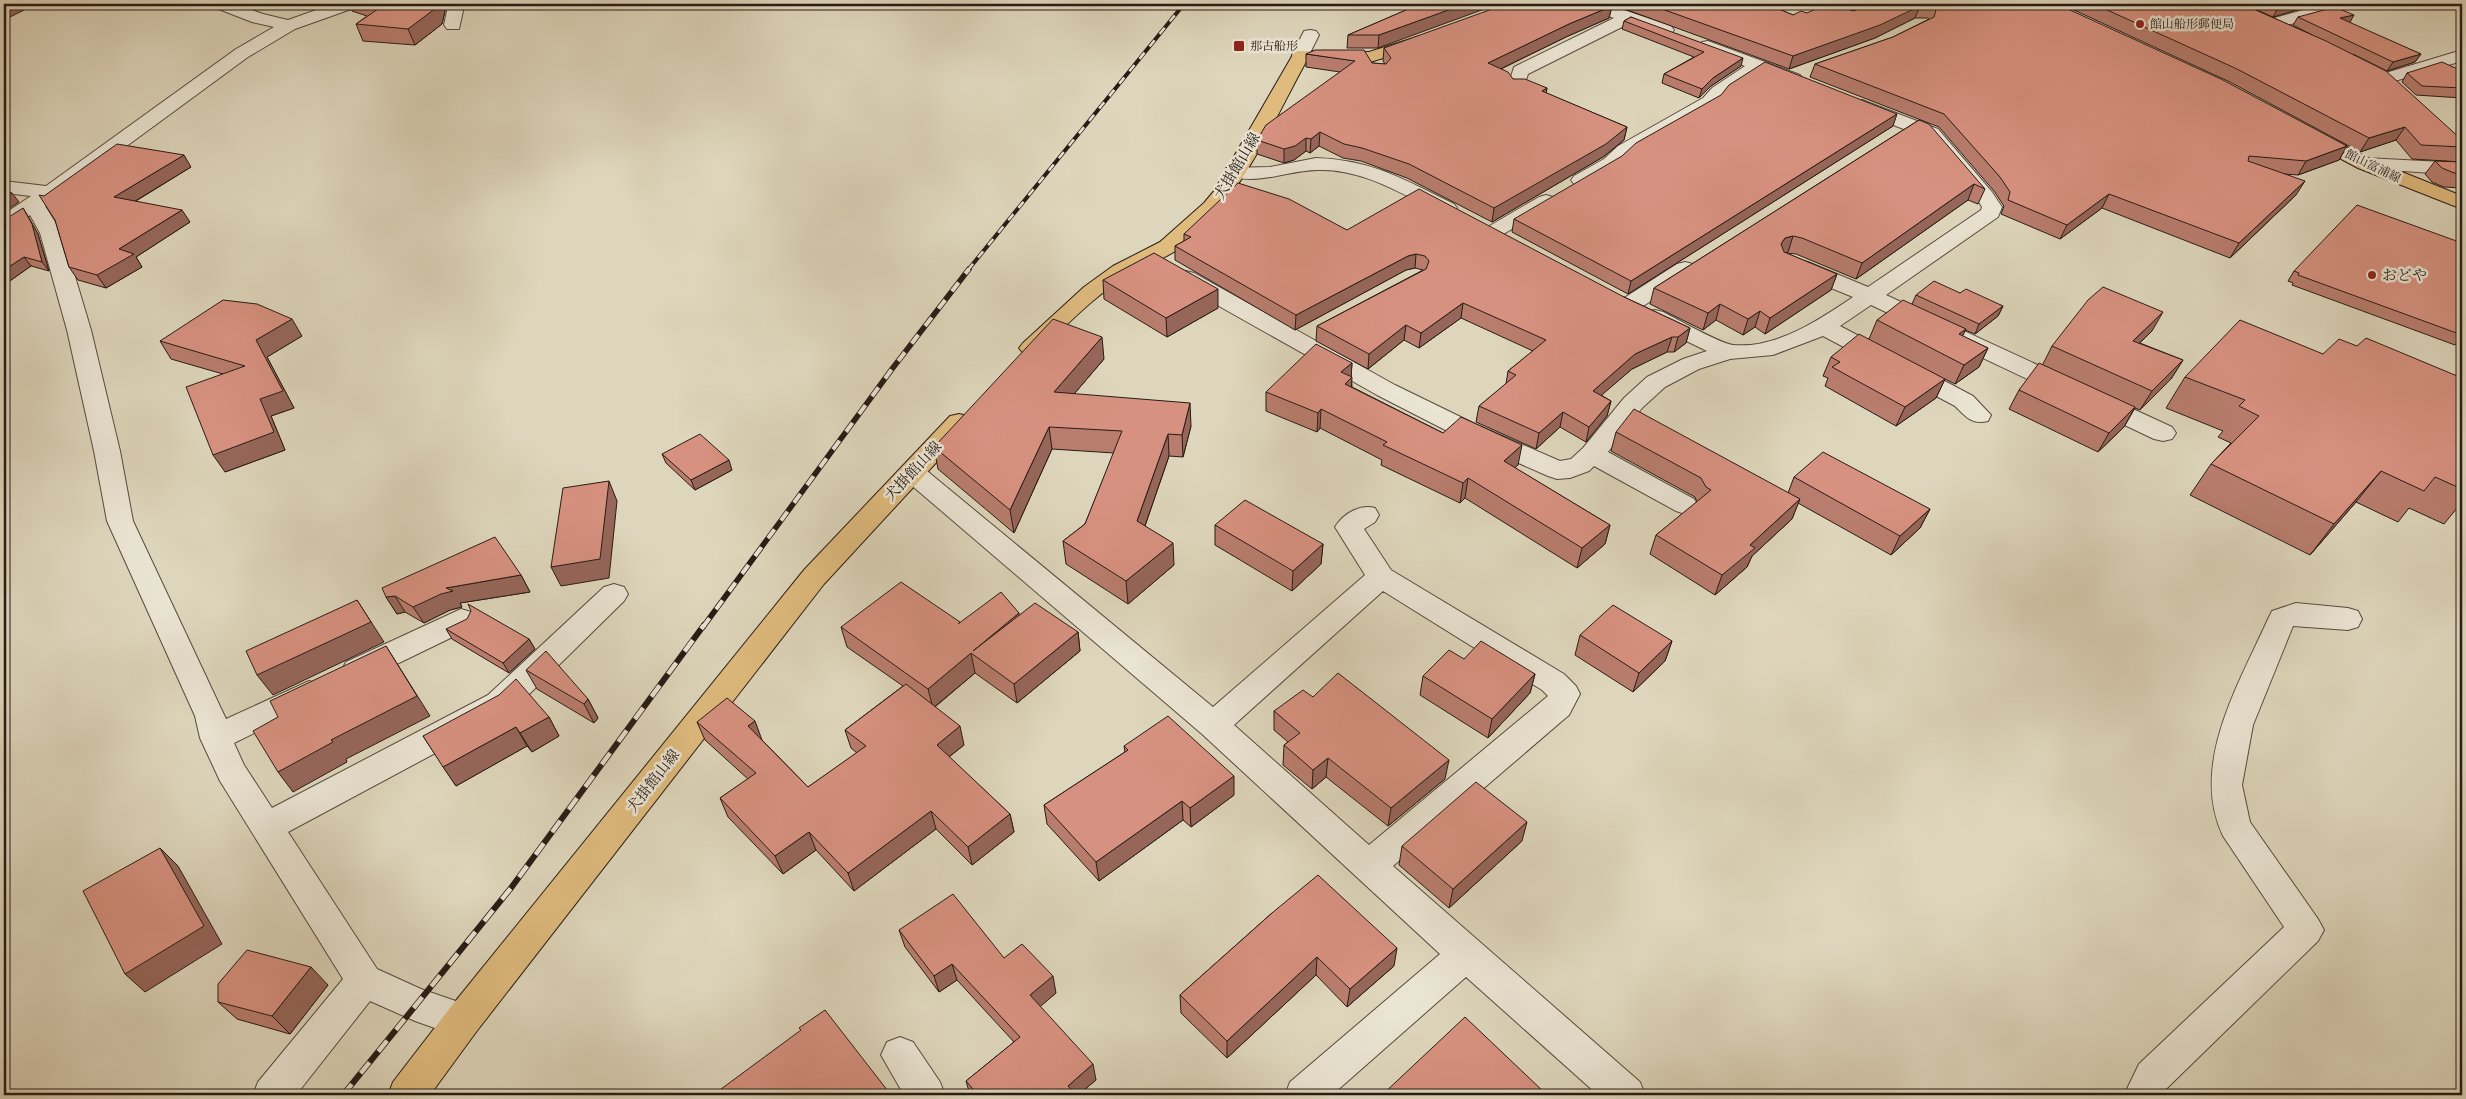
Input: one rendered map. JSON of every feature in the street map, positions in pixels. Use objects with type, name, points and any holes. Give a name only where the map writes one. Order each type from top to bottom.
[{"type":"main road","name":"犬掛館山線","points":[[1015,364],[1056,322],[1090,292],[1116,274],[1149,257],[1184,235],[1223,194],[1233,172],[1306,45],[1374,64],[1398,50],[1435,36]]},
{"type":"main road","name":"館山富浦線","points":[[2298,128],[2365,164],[2462,203]]},
{"type":"main road","name":"犬掛館山線","points":[[407,1095],[463,1020],[814,577],[974,407]]},
{"type":"street","points":[[222,4],[258,18],[289,25]]},
{"type":"street","points":[[4,224],[242,53],[289,25],[348,4]]},
{"type":"street","points":[[451,4],[455,11],[454,25]]},
{"type":"street","points":[[1591,4],[1759,66],[1803,78]]},
{"type":"street","points":[[2299,36],[2265,21],[2343,4]]},
{"type":"street","points":[[1517,86],[1520,71],[1629,17]]},
{"type":"street","points":[[2368,70],[2391,84],[2462,55]]},
{"type":"street","points":[[1233,172],[1270,174],[1316,164],[1342,165],[1372,172],[1487,229],[1565,190],[1611,163],[1625,150],[1710,102],[1718,92],[1759,66]]},
{"type":"street","points":[[1149,257],[1295,341],[1466,430],[1557,470],[1570,469],[1580,465],[1592,454],[1616,421],[1656,382],[1691,364],[1728,352],[1765,350],[1824,327],[1991,213],[1992,206],[1985,196],[1931,133],[1903,131],[1841,98]]},
{"type":"street","points":[[2365,164],[2462,168]]},
{"type":"street","points":[[4,187],[40,198]]},
{"type":"street","points":[[40,198],[79,330],[107,451],[120,521],[210,716],[216,738],[231,772],[364,982],[416,1004],[463,1020]]},
{"type":"street","points":[[1704,257],[1620,300],[1728,352]]},
{"type":"street","points":[[1788,261],[1870,296],[2163,432]]},
{"type":"street","points":[[1824,327],[1964,401],[1980,416]]},
{"type":"street","points":[[1295,341],[1322,328]]},
{"type":"street","points":[[1592,454],[1685,505]]},
{"type":"street","points":[[912,472],[1213,725],[1466,954],[1626,1095]]},
{"type":"street","points":[[1366,515],[1349,528],[1381,577],[1553,682],[1565,694],[1558,706],[1369,866]]},
{"type":"street","points":[[1213,725],[1381,577]]},
{"type":"street","points":[[267,827],[499,704],[614,594]]},
{"type":"street","points":[[2143,1095],[2152,1077],[2306,930],[2235,826],[2226,785],[2237,725],[2282,619],[2296,614],[2348,619]]},
{"type":"street","points":[[216,738],[462,620]]},
{"type":"street","points":[[1304,1095],[1466,954]]},
{"type":"street","points":[[272,1095],[364,982]]},
{"type":"street","points":[[900,1055],[926,1095]]},
{"type":"building","points":[[372,4],[436,4],[436,8],[408,29],[356,24],[381,7]]},
{"type":"building","points":[[1420,4],[1465,4],[1379,35],[1348,35]]},
{"type":"building","points":[[1506,4],[1606,4],[1612,6],[1569,24],[1488,63],[1508,72],[1513,79],[1525,79],[1547,88],[1542,91],[1627,127],[1606,144],[1494,208],[1409,164],[1344,144],[1320,132],[1311,139],[1306,138],[1295,146],[1284,149],[1257,140],[1266,125],[1355,61],[1306,54],[1315,50],[1364,50],[1372,63],[1386,64],[1391,58],[1384,48]]},
{"type":"building","points":[[1648,4],[1767,4],[1793,15],[1801,11],[1807,13],[1826,4],[1833,4],[1853,11],[1876,4],[2057,4],[2223,80],[2347,146],[2306,161],[2249,156],[2248,161],[2305,181],[2239,243],[2109,194],[2067,225],[2008,200],[2010,192],[2000,177],[1944,114],[1815,64],[1893,37],[1934,17],[1936,10],[1933,5],[1920,6],[1880,25],[1793,56]]},
{"type":"building","points":[[2094,4],[2242,4],[2326,41],[2386,71],[2462,140],[2462,147],[2421,145],[2405,127],[2369,138],[2237,69]]},
{"type":"building","points":[[2335,7],[2354,15],[2340,18],[2421,54],[2393,62],[2298,17]]},
{"type":"building","points":[[1631,17],[1743,58],[1713,78],[1702,89],[1664,74],[1704,52],[1624,21]]},
{"type":"building","points":[[1765,62],[1897,114],[1631,281],[1514,219],[1622,156],[1636,143],[1721,95],[1729,85]]},
{"type":"building","points":[[2442,62],[2462,71],[2462,88],[2422,86],[2407,73]]},
{"type":"building","points":[[1919,120],[1929,124],[1985,189],[1974,184],[1862,263],[1802,238],[1793,236],[1785,238],[1781,244],[1784,252],[1837,274],[1770,318],[1760,311],[1748,319],[1720,304],[1708,313],[1654,288]]},
{"type":"building","points":[[117,144],[184,155],[114,197],[182,210],[119,249],[134,254],[97,275],[69,267],[55,220],[39,195],[44,196]]},
{"type":"building","points":[[2435,161],[2462,162],[2462,173],[2454,173],[2442,168]]},
{"type":"building","points":[[1238,183],[1289,199],[1347,230],[1419,189],[1624,297],[1690,328],[1678,337],[1672,337],[1635,354],[1593,391],[1611,401],[1589,427],[1563,412],[1539,433],[1479,406],[1516,375],[1508,371],[1546,340],[1463,303],[1421,333],[1406,325],[1369,354],[1317,326],[1426,269],[1429,261],[1425,256],[1416,254],[1408,256],[1296,315],[1175,246],[1191,237],[1184,234]]},
{"type":"building","points":[[4,191],[12,193],[4,198]]},
{"type":"building","name":"おどや","points":[[2357,205],[2462,243],[2462,335],[2298,275],[2299,273],[2294,271]]},
{"type":"building","points":[[23,208],[32,224],[42,262],[24,257],[4,270],[4,220]]},
{"type":"building","points":[[1154,253],[1218,289],[1166,318],[1103,280]]},
{"type":"building","points":[[1934,281],[1960,293],[1966,289],[2003,306],[1979,324],[1916,295]]},
{"type":"building","points":[[2103,287],[2163,312],[2133,341],[2183,360],[2152,391],[2052,346],[2088,300]]},
{"type":"building","points":[[223,300],[257,304],[292,319],[256,340],[283,391],[260,399],[274,432],[213,455],[186,387],[245,366],[160,341]]},
{"type":"building","points":[[1903,300],[1966,329],[1959,334],[1988,348],[1964,365],[1877,320]]},
{"type":"building","points":[[1053,319],[1102,337],[1054,392],[1190,403],[1182,435],[1168,434],[1137,521],[1173,543],[1126,581],[1063,541],[1085,524],[1122,431],[1049,427],[1010,510],[934,447]]},
{"type":"building","points":[[2240,320],[2323,354],[2339,339],[2357,346],[2366,338],[2462,378],[2462,489],[2435,477],[2424,491],[2381,471],[2334,524],[2211,464],[2259,416],[2239,406],[2245,400],[2185,377]]},
{"type":"building","points":[[1859,334],[1945,379],[1905,407],[1832,367],[1840,362],[1831,357]]},
{"type":"building","points":[[1316,344],[1352,363],[1341,372],[1352,377],[1345,384],[1443,433],[1461,417],[1522,445],[1504,461],[1610,525],[1582,548],[1468,478],[1463,483],[1383,445],[1387,442],[1321,409],[1318,413],[1266,392]]},
{"type":"building","points":[[2039,363],[2135,407],[2109,433],[2019,390]]},
{"type":"building","points":[[1634,409],[1800,499],[1750,545],[1755,548],[1722,575],[1656,535],[1711,490],[1706,487],[1701,478],[1616,432]]},
{"type":"building","points":[[700,434],[729,460],[691,480],[662,454]]},
{"type":"building","points":[[1823,452],[1930,509],[1900,536],[1794,477]]},
{"type":"building","points":[[609,481],[600,559],[551,567],[563,488]]},
{"type":"building","points":[[1245,500],[1323,544],[1293,571],[1215,525]]},
{"type":"building","points":[[495,537],[521,575],[446,588],[453,591],[441,594],[413,607],[395,596],[386,597],[382,588]]},
{"type":"building","points":[[901,582],[960,622],[958,624],[1001,592],[1019,613],[973,651],[1035,603],[1078,632],[1014,684],[971,653],[928,689],[841,627]]},
{"type":"building","points":[[357,600],[371,622],[257,675],[246,651]]},
{"type":"building","points":[[468,604],[529,639],[503,663],[446,629],[467,619],[471,611]]},
{"type":"building","points":[[1613,605],[1672,641],[1639,673],[1580,635]]},
{"type":"building","points":[[1481,641],[1535,674],[1492,719],[1423,676],[1449,650],[1464,659]]},
{"type":"building","points":[[386,646],[417,696],[331,740],[333,742],[278,772],[253,731],[278,717],[270,701]]},
{"type":"building","points":[[546,651],[588,699],[584,704],[526,670]]},
{"type":"building","points":[[1338,673],[1449,760],[1391,808],[1328,758],[1313,770],[1284,745],[1300,733],[1274,711],[1303,690],[1313,697]]},
{"type":"building","points":[[516,679],[549,717],[520,733],[516,727],[443,767],[423,736],[499,695]]},
{"type":"building","points":[[906,684],[960,726],[937,745],[1010,814],[968,847],[931,811],[848,873],[809,832],[775,856],[720,798],[756,773],[697,722],[727,698],[755,721],[748,726],[808,787],[866,746],[845,730]]},
{"type":"building","points":[[1168,716],[1234,776],[1190,808],[1182,801],[1096,862],[1044,805],[1128,750],[1124,746]]},
{"type":"building","points":[[1476,782],[1527,822],[1453,889],[1402,846]]},
{"type":"building","points":[[160,848],[204,926],[125,974],[83,891]]},
{"type":"building","points":[[1318,875],[1397,948],[1350,989],[1317,957],[1227,1041],[1180,995],[1272,913]]},
{"type":"building","points":[[953,894],[1004,958],[1022,944],[1053,976],[1030,995],[1093,1064],[1068,1086],[1076,1095],[978,1095],[966,1081],[1020,1037],[952,964],[934,976],[899,930]]},
{"type":"building","points":[[247,950],[311,967],[272,1016],[218,1002],[218,984]]},
{"type":"building","points":[[825,1010],[891,1095],[713,1095],[801,1030],[799,1028]]},
{"type":"building","points":[[1465,1017],[1546,1094],[1382,1095]]},
{"type":"railway","points":[[968,270],[1184,4]]},
{"type":"railway","points":[[703,627],[892,369],[969,269]]},
{"type":"railway","points":[[343,1095],[511,888],[704,625]]},
{"type":"place","name":"館山船形郵便局","points":[[2140,24]]},
{"type":"place","name":"那古船形","points":[[1239,46]]},
{"type":"place","name":"おどや","points":[[2372,275]]}]
